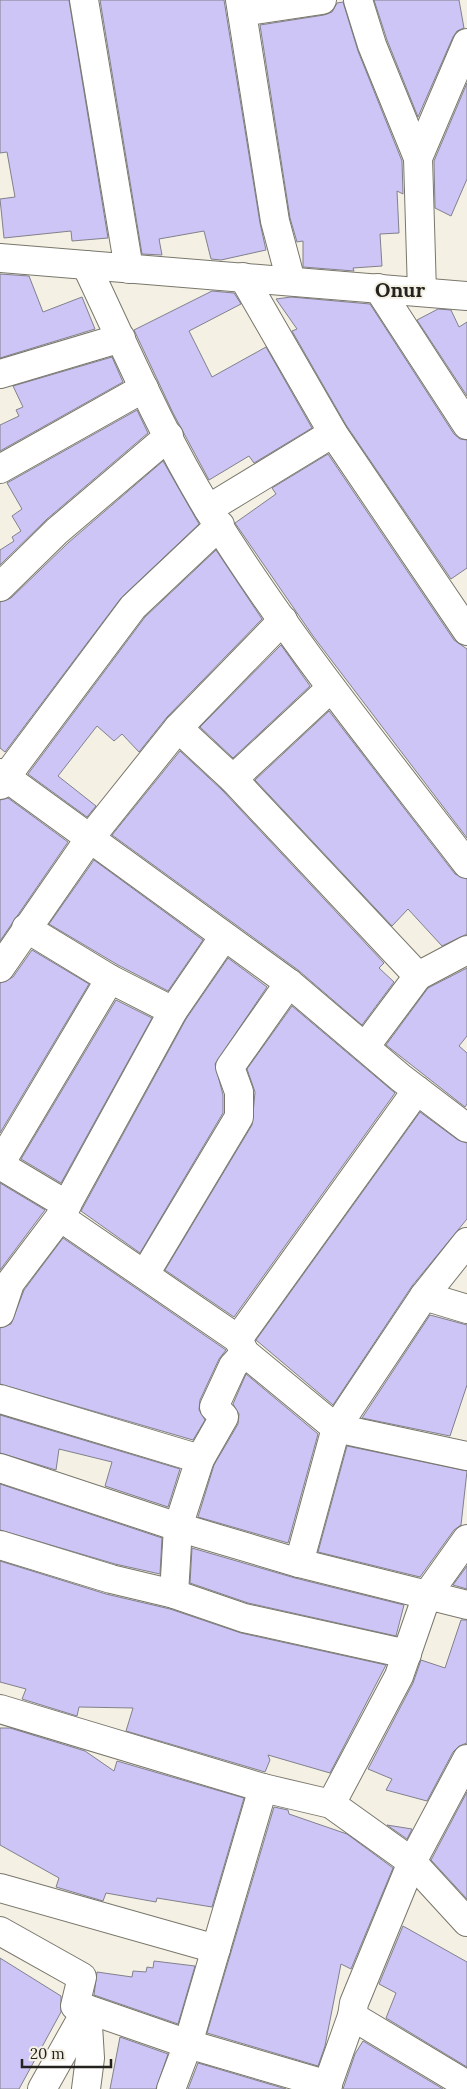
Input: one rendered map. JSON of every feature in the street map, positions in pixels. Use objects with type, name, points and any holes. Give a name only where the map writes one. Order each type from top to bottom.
[{"type":"street","points":[[84,0],[129,269]]},
{"type":"street","points":[[291,281],[275,220],[241,6],[322,0]]},
{"type":"street","points":[[358,0],[372,45],[418,158],[422,292]]},
{"type":"street","points":[[418,158],[467,43]]},
{"type":"street","points":[[0,258],[467,296]]},
{"type":"street","points":[[86,265],[144,388],[214,517],[331,688],[467,864]]},
{"type":"street","points":[[243,277],[333,433],[467,631]]},
{"type":"street","points":[[378,288],[467,425]]},
{"type":"street","points":[[0,374],[121,338]]},
{"type":"street","points":[[0,469],[144,388]]},
{"type":"street","points":[[333,433],[214,517],[133,607],[2,778],[90,838],[223,938],[289,983],[417,1090],[467,1128]]},
{"type":"street","points":[[0,587],[58,531],[169,436]]},
{"type":"street","points":[[0,968],[90,838],[178,728],[283,620]]},
{"type":"street","points":[[233,779],[331,688]]},
{"type":"street","points":[[178,728],[233,779],[418,976]]},
{"type":"street","points":[[26,928],[110,979],[173,1011]]},
{"type":"street","points":[[0,1313],[5,1281],[64,1211],[173,1011],[223,938]]},
{"type":"street","points":[[365,1047],[418,976],[466,952]]},
{"type":"street","points":[[110,979],[0,1164],[242,1346],[336,1428],[467,1456]]},
{"type":"street","points":[[145,1274],[239,1116],[240,1092],[230,1067],[289,983]]},
{"type":"street","points":[[174,1594],[178,1527],[200,1459],[224,1417],[214,1407],[242,1346],[417,1090]]},
{"type":"street","points":[[299,1563],[336,1428],[424,1296],[467,1242]]},
{"type":"street","points":[[424,1296],[467,1309]]},
{"type":"street","points":[[0,1399],[200,1459]]},
{"type":"street","points":[[0,1468],[178,1527],[299,1563],[467,1605]]},
{"type":"street","points":[[332,1804],[399,1676],[427,1595],[467,1539]]},
{"type":"street","points":[[0,1545],[111,1579],[174,1594],[244,1618],[406,1654]]},
{"type":"street","points":[[0,1709],[263,1788],[332,1804],[412,1862],[467,1922]]},
{"type":"street","points":[[0,1930],[82,1977],[75,2006],[188,2044],[327,2087],[352,2016],[354,2003],[412,1862],[467,1759]]},
{"type":"street","points":[[171,2089],[188,2044],[263,1788]]},
{"type":"street","points":[[0,1888],[216,1949]]},
{"type":"street","points":[[42,2089],[87,2009]]},
{"type":"street","points":[[86,2089],[90,2058],[87,2009]]},
{"type":"street","points":[[352,2016],[467,2085]]},
{"type":"building","points":[[0,0],[69,0],[108,238],[72,241],[71,231],[4,238],[0,199],[15,197],[7,152],[0,153]]},
{"type":"building","points":[[100,0],[224,0],[266,250],[221,260],[211,259],[204,231],[159,239],[162,255],[142,254]]},
{"type":"building","points":[[374,0],[459,0],[464,28],[457,31],[453,37],[418,117],[387,40]]},
{"type":"building","points":[[343,2],[358,51],[402,161],[403,194],[397,191],[399,233],[380,234],[382,266],[353,268],[354,271],[303,267],[303,241],[297,242],[290,218],[260,25],[324,15],[332,12],[337,3]]},
{"type":"building","points":[[467,83],[467,179],[451,216],[435,208],[434,161]]},
{"type":"building","points":[[0,274],[29,276],[43,312],[82,297],[95,329],[0,358]]},
{"type":"building","points":[[212,291],[234,293],[241,304],[189,331],[212,377],[266,347],[312,428],[254,463],[249,456],[209,480],[173,413],[134,330]]},
{"type":"building","points":[[291,297],[370,304],[454,434],[460,439],[467,440],[467,568],[451,579],[346,425],[292,331],[297,329],[276,299]]},
{"type":"building","points":[[438,309],[451,310],[459,327],[467,322],[467,396],[417,320]]},
{"type":"building","points":[[112,357],[123,382],[0,451],[0,425],[19,416],[16,410],[23,407],[13,386]]},
{"type":"building","points":[[137,410],[148,433],[47,519],[0,565],[0,550],[14,541],[12,537],[21,531],[12,516],[22,509],[7,483]]},
{"type":"building","points":[[328,454],[454,640],[467,649],[467,838],[313,636],[235,523],[276,494],[272,488]]},
{"type":"building","points":[[163,461],[199,524],[121,598],[5,752],[0,748],[0,602],[11,598],[68,543]]},
{"type":"building","points":[[216,550],[262,619],[167,717],[139,752],[122,734],[114,741],[97,726],[58,776],[96,806],[87,817],[28,774],[145,617]]},
{"type":"building","points":[[281,645],[310,686],[233,758],[200,727]]},
{"type":"building","points":[[329,711],[455,874],[467,879],[467,934],[442,946],[408,909],[392,926],[255,780]]},
{"type":"building","points":[[180,751],[222,790],[384,963],[379,968],[394,982],[362,1025],[298,970],[112,835]]},
{"type":"building","points":[[8,798],[68,842],[0,941],[0,800]]},
{"type":"building","points":[[94,860],[203,940],[168,991],[118,965],[49,924]]},
{"type":"building","points":[[32,950],[89,984],[0,1133],[0,983],[13,977]]},
{"type":"building","points":[[228,958],[267,987],[215,1064],[223,1095],[223,1113],[140,1253],[81,1211],[186,1019]]},
{"type":"building","points":[[467,968],[467,1036],[459,1046],[467,1053],[467,1104],[465,1107],[386,1045],[428,988]]},
{"type":"building","points":[[116,1000],[152,1018],[61,1183],[21,1159]]},
{"type":"building","points":[[292,1006],[395,1093],[234,1317],[165,1270],[252,1125],[255,1092],[247,1069]]},
{"type":"building","points":[[420,1112],[458,1140],[467,1143],[467,1219],[412,1286],[333,1405],[256,1340]]},
{"type":"building","points":[[0,1183],[45,1210],[0,1270]]},
{"type":"building","points":[[63,1238],[226,1350],[219,1359],[200,1400],[199,1410],[205,1420],[193,1440],[0,1384],[0,1328],[11,1324],[24,1290]]},
{"type":"building","points":[[430,1315],[467,1325],[467,1385],[450,1436],[362,1418]]},
{"type":"building","points":[[246,1374],[318,1434],[288,1543],[198,1517],[214,1465],[238,1424],[239,1414],[233,1404]]},
{"type":"building","points":[[0,1415],[180,1469],[168,1507],[105,1486],[112,1462],[59,1449],[56,1470],[0,1453]]},
{"type":"building","points":[[347,1446],[467,1471],[461,1525],[454,1530],[420,1577],[318,1552]]},
{"type":"building","points":[[0,1484],[162,1538],[160,1574],[115,1564],[0,1530]]},
{"type":"building","points":[[192,1548],[295,1578],[404,1605],[396,1636],[248,1603],[190,1583]]},
{"type":"building","points":[[0,1561],[106,1594],[170,1609],[241,1633],[386,1665],[330,1773],[268,1755],[270,1760],[265,1772],[126,1731],[133,1708],[79,1707],[77,1716],[22,1699],[26,1689],[0,1682]]},
{"type":"building","points":[[467,1566],[467,1589],[453,1585]]},
{"type":"building","points":[[461,1620],[467,1620],[467,1743],[459,1746],[453,1752],[427,1801],[386,1790],[392,1779],[368,1769],[413,1683],[421,1660],[445,1668]]},
{"type":"building","points":[[0,1728],[10,1728],[85,1751],[114,1771],[117,1761],[244,1798],[212,1907],[157,1898],[156,1902],[106,1893],[103,1901],[56,1887],[59,1878],[0,1845]]},
{"type":"building","points":[[467,1792],[467,1899],[431,1860]]},
{"type":"building","points":[[274,1807],[288,1810],[289,1814],[347,1834],[393,1868],[351,1969],[341,1964],[325,2046],[318,2066],[207,2033]]},
{"type":"building","points":[[387,1825],[412,1829],[407,1839]]},
{"type":"building","points":[[403,1926],[467,1962],[467,2067],[386,2018],[396,1993],[379,1984]]},
{"type":"building","points":[[0,1958],[61,1996],[61,2012],[19,2089],[0,2089]]},
{"type":"building","points":[[154,1961],[195,1966],[178,2024],[94,1995],[97,1972],[132,1977],[133,1971],[146,1972],[147,1967],[153,1968]]},
{"type":"building","points":[[120,2037],[168,2054],[156,2089],[110,2089]]},
{"type":"building","points":[[363,2041],[443,2089],[343,2089],[355,2054]]},
{"type":"building","points":[[198,2063],[286,2089],[188,2089]]},
{"type":"district","name":"Onur","points":[[400,289]]}]
